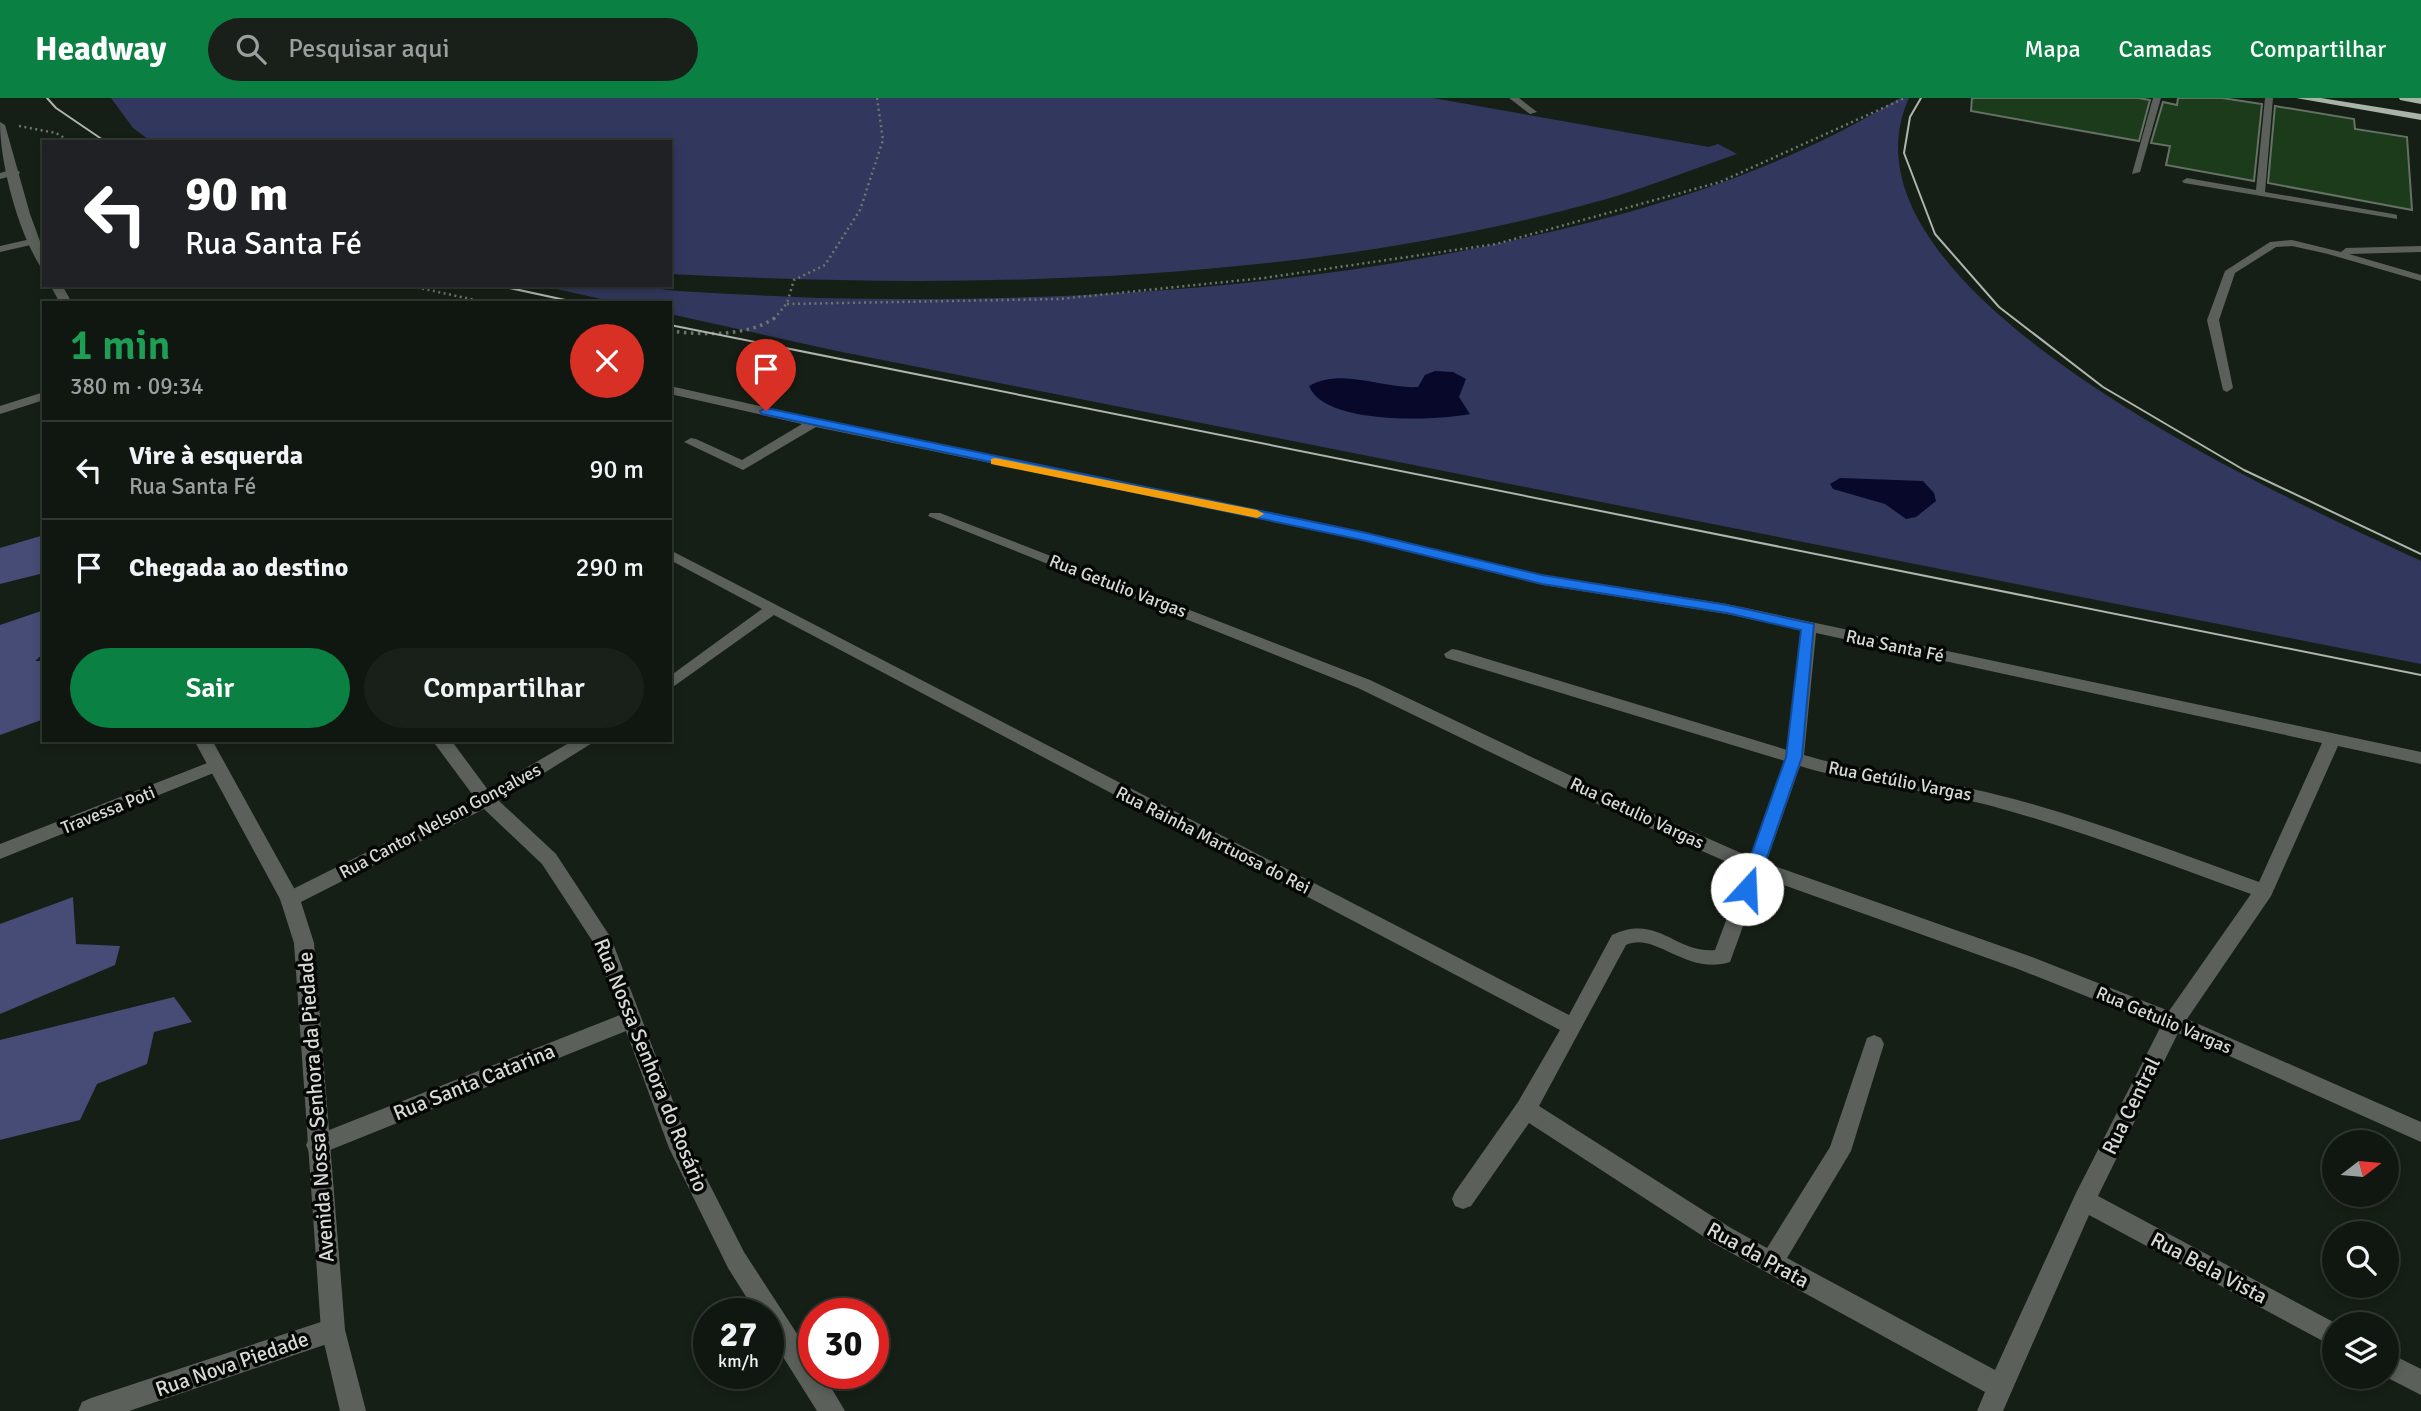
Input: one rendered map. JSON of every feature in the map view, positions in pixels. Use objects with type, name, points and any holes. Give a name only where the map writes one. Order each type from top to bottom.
[{"type":"highway","points":[[2301,98],[2421,117]]},
{"type":"highway","points":[[2404,98],[2421,101]]},
{"type":"street","points":[[6,125],[31,242],[42,261]]},
{"type":"street","points":[[0,176],[15,172]]},
{"type":"street","points":[[0,249],[31,242]]},
{"type":"street","name":"Rua Santa Fé","points":[[672,390],[1362,536],[1542,580],[1727,609],[2421,758]]},
{"type":"street","points":[[0,410],[42,397]]},
{"type":"street","points":[[691,442],[743,466],[814,422]]},
{"type":"street","name":"Rua Getulio Vargas","points":[[935,516],[1209,621],[1364,684],[1622,808],[1755,867],[2025,963],[2173,1022],[2421,1132]]},
{"type":"street","name":"Rua Rainha Martuosa do Rei","points":[[672,556],[1212,841],[1573,1027]]},
{"type":"street","points":[[672,683],[774,608]]},
{"type":"street","points":[[1463,1199],[1526,1109],[1619,940],[1625,935],[1639,933],[1709,959],[1723,956],[1794,757],[1809,627]]},
{"type":"street","name":"Rua Getúlio Vargas","points":[[1452,654],[1830,769],[1985,798],[2055,817],[2264,891]]},
{"type":"street","name":"Rua Central","points":[[1990,1411],[2084,1200],[2173,1022],[2264,891],[2332,739]]},
{"type":"street","name":"Avenida Nossa Senhora da Piedade","points":[[204,742],[290,899],[308,968],[317,1145],[332,1330],[353,1411]]},
{"type":"street","name":"Rua Nossa Senhora do Rosário","points":[[442,742],[486,800],[516,825],[548,859],[604,943],[680,1147],[736,1260],[832,1411]]},
{"type":"street","name":"Rua Cantor Nelson Gonçalves","points":[[290,899],[486,800],[585,742]]},
{"type":"street","name":"Travessa Poti","points":[[0,852],[215,766]]},
{"type":"street","name":"Rua Santa Catarina","points":[[317,1145],[631,1020]]},
{"type":"street","points":[[1771,1262],[1840,1151],[1874,1044]]},
{"type":"street","name":"Rua da Prata","points":[[1526,1109],[1664,1200],[1771,1262],[1999,1386]]},
{"type":"street","name":"Rua Bela Vista","points":[[2084,1200],[2322,1329]]},
{"type":"street","name":"Rua Nova Piedade","points":[[91,1411],[332,1330]]},
{"type":"street","points":[[2399,1371],[2421,1383]]},
{"type":"lane","points":[[1513,98],[1533,112]]},
{"type":"lane","points":[[2135,172],[2157,98]]},
{"type":"lane","points":[[2260,194],[2269,98]]},
{"type":"lane","points":[[2186,181],[2393,218]]},
{"type":"lane","points":[[2227,388],[2213,320],[2230,271],[2274,244],[2292,243],[2331,252],[2421,278]]},
{"type":"lane","points":[[2331,252],[2421,249]]},
{"type":"path","points":[[672,333],[726,332],[776,318],[787,304],[794,280],[825,265],[860,209],[883,140],[877,98]]},
{"type":"path","points":[[787,304],[1059,299],[1264,278],[1496,244],[1720,182],[1905,98]]},
{"type":"path","points":[[6,125],[57,133],[68,140]]},
{"type":"path","points":[[415,287],[480,301]]},
{"type":"shaded area","points":[[111,98],[1433,98],[1709,147],[1718,144],[1737,154],[1603,200],[1490,228],[1375,249],[1258,264],[1140,274],[1021,280],[903,281],[672,274],[672,140],[149,140],[133,128]]},
{"type":"shaded area","points":[[1900,98],[1909,98],[1900,171],[1933,243],[1998,313],[2082,379],[2178,438],[2273,490],[2421,561],[2421,664],[837,351],[672,314],[672,301],[610,301],[548,287],[646,287],[818,298],[997,298],[1175,289],[1352,270],[1528,237],[1626,213],[1766,166],[1856,123]]},
{"type":"shaded area","points":[[1435,371],[1453,372],[1466,379],[1459,397],[1470,414],[1407,418],[1357,414],[1335,408],[1319,399],[1309,386],[1335,378],[1348,378],[1418,387],[1425,375]]},
{"type":"shaded area","points":[[1840,478],[1923,481],[1934,493],[1936,501],[1916,517],[1906,519],[1885,504],[1833,489],[1830,484]]},
{"type":"shaded area","points":[[42,536],[42,574],[0,584],[0,548]]},
{"type":"shaded area","points":[[42,611],[42,655],[35,661],[42,661],[42,720],[0,735],[0,625]]},
{"type":"shaded area","points":[[73,897],[76,944],[120,946],[115,965],[0,1014],[0,924]]},
{"type":"shaded area","points":[[174,997],[192,1022],[154,1032],[147,1064],[97,1084],[80,1120],[0,1140],[0,1040]]},
{"type":"building","points":[[1972,98],[2150,100],[2139,141],[1971,111]]},
{"type":"building","points":[[2178,98],[2222,98],[2262,104],[2254,181],[2166,165],[2170,146],[2151,143],[2163,102],[2177,105]]},
{"type":"building","points":[[2275,106],[2354,119],[2355,129],[2407,137],[2412,210],[2268,183]]},
{"type":"tram line","points":[[47,98],[56,108],[103,140]]},
{"type":"tram line","points":[[1921,98],[1910,117],[1904,153],[1935,234],[1999,307],[2103,387],[2244,470],[2421,554]]},
{"type":"tram line","points":[[505,287],[570,301]]},
{"type":"tram line","points":[[672,325],[2421,675]]},
{"type":"slow traffic","points":[[995,461],[1257,514]]},
{"type":"route","points":[[766,411],[1098,483],[1362,536],[1542,580],[1727,609],[1809,627],[1794,757],[1747,889]]}]
